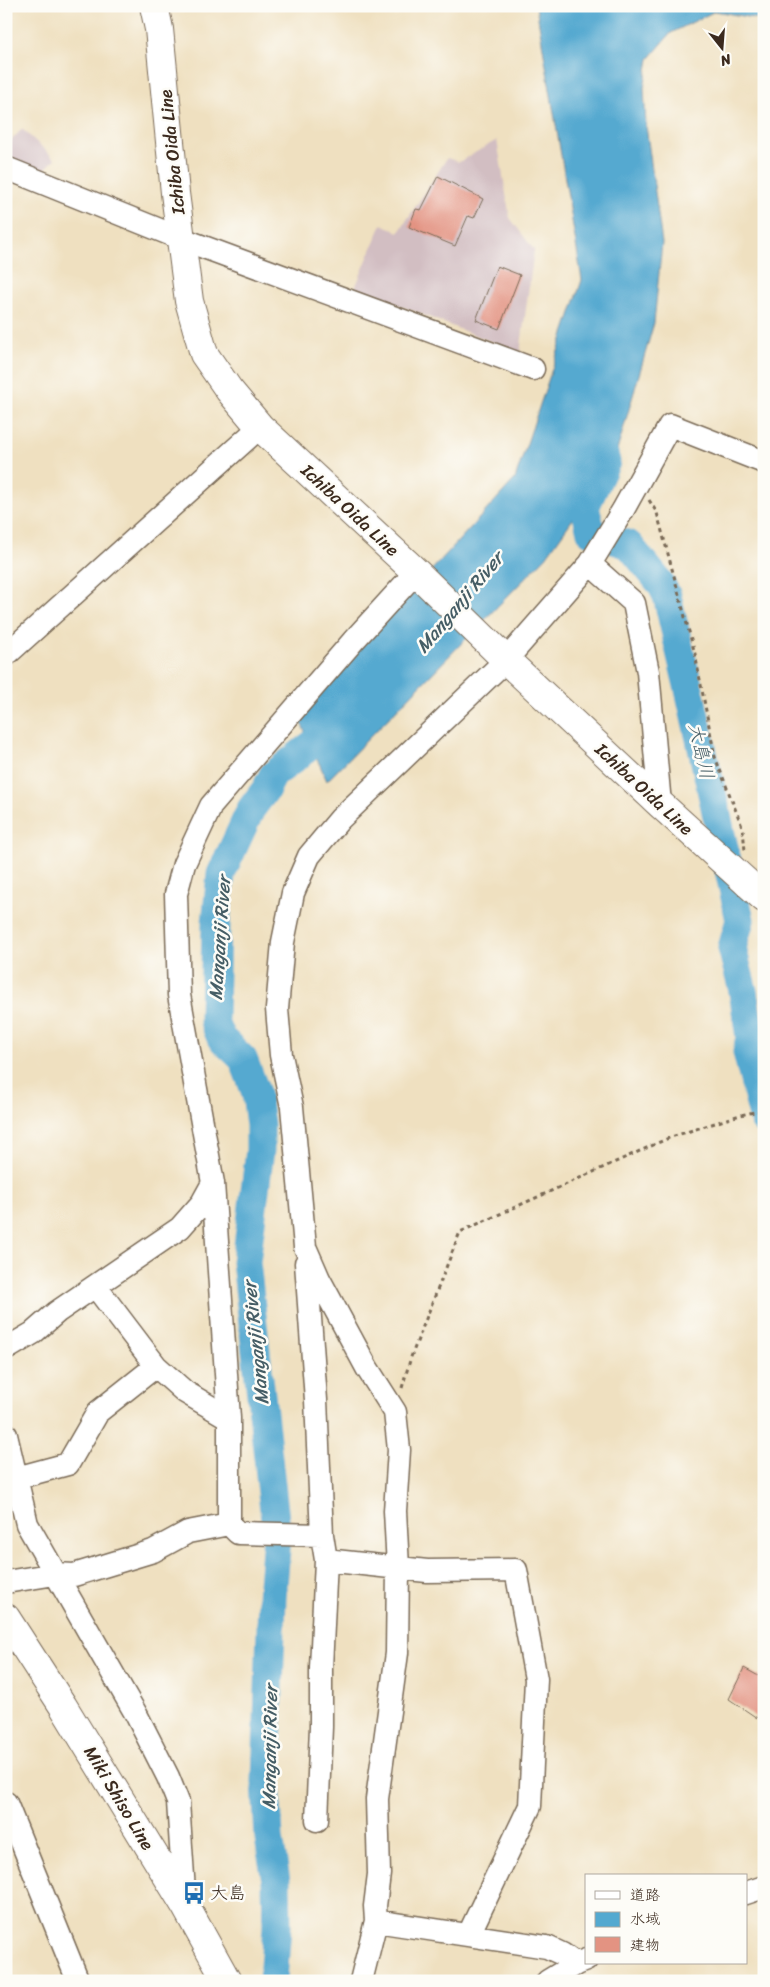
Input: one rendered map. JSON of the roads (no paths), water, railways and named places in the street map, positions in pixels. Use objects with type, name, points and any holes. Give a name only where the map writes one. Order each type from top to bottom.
[{"type":"main road","name":"Ichiba Oida Line","points":[[154,6],[159,29],[175,193],[189,301],[204,354],[229,390],[260,427],[422,577],[502,656],[751,887]]},
{"type":"main road","name":"Miki Shiso Line","points":[[6,1618],[63,1706],[186,1907],[223,1974]]},
{"type":"street","points":[[6,168],[182,239],[533,369]]},
{"type":"street","points":[[317,1820],[326,1560],[322,1534],[316,1400],[305,1247],[292,1107],[282,1055],[277,1009],[283,942],[293,893],[309,856],[340,819],[502,656],[590,564],[623,510],[670,424],[764,462]]},
{"type":"street","points":[[6,655],[260,427]]},
{"type":"street","points":[[590,564],[634,603],[648,672],[660,804]]},
{"type":"street","points":[[233,1529],[229,1418],[214,1183],[179,995],[176,894],[184,864],[211,806],[348,647],[422,577]]},
{"type":"street","points":[[6,1349],[33,1333],[58,1312],[180,1228],[202,1203],[214,1183]]},
{"type":"street","points":[[305,1247],[319,1279],[367,1368],[395,1412],[399,1450],[395,1511],[398,1567],[397,1653],[377,1799],[379,1874],[375,1906],[376,1921],[361,1981]]},
{"type":"street","points":[[96,1287],[156,1366],[185,1392],[229,1418]]},
{"type":"street","points":[[16,1478],[68,1464],[98,1412],[156,1366]]},
{"type":"street","points":[[6,1435],[27,1524],[136,1714],[168,1777],[178,1802],[186,1907]]},
{"type":"street","points":[[6,1582],[55,1574],[74,1575],[153,1551],[188,1532],[233,1529],[322,1534]]},
{"type":"street","points":[[326,1560],[427,1571],[516,1570],[536,1679],[530,1806],[469,1934]]},
{"type":"street","points":[[6,1803],[78,1981]]},
{"type":"street","points":[[748,1892],[764,1887]]},
{"type":"street","points":[[376,1921],[547,1947],[581,1962]]},
{"type":"street","points":[[548,1981],[581,1962]]},
{"type":"water","points":[[536,6],[764,6],[764,20],[715,11],[671,33],[649,59],[644,88],[646,126],[662,243],[654,323],[614,461],[546,557],[327,781],[298,716],[515,479],[582,280]]},
{"type":"waterway","name":"大島川","points":[[604,454],[606,462],[585,507],[591,532],[629,545],[661,584],[667,596],[740,920],[732,948],[743,991],[750,1037],[747,1052],[764,1120]]},
{"type":"waterway","name":"Manganji River","points":[[273,1981],[277,1926],[276,1881],[269,1838],[266,1781],[272,1598],[277,1537],[246,1262],[260,1150],[260,1125],[256,1093],[243,1059],[221,1038],[214,1021],[216,923],[221,874],[251,809],[266,789],[273,775],[318,740],[347,729]]},
{"type":"place","name":"大島","points":[[194,1893]]}]
